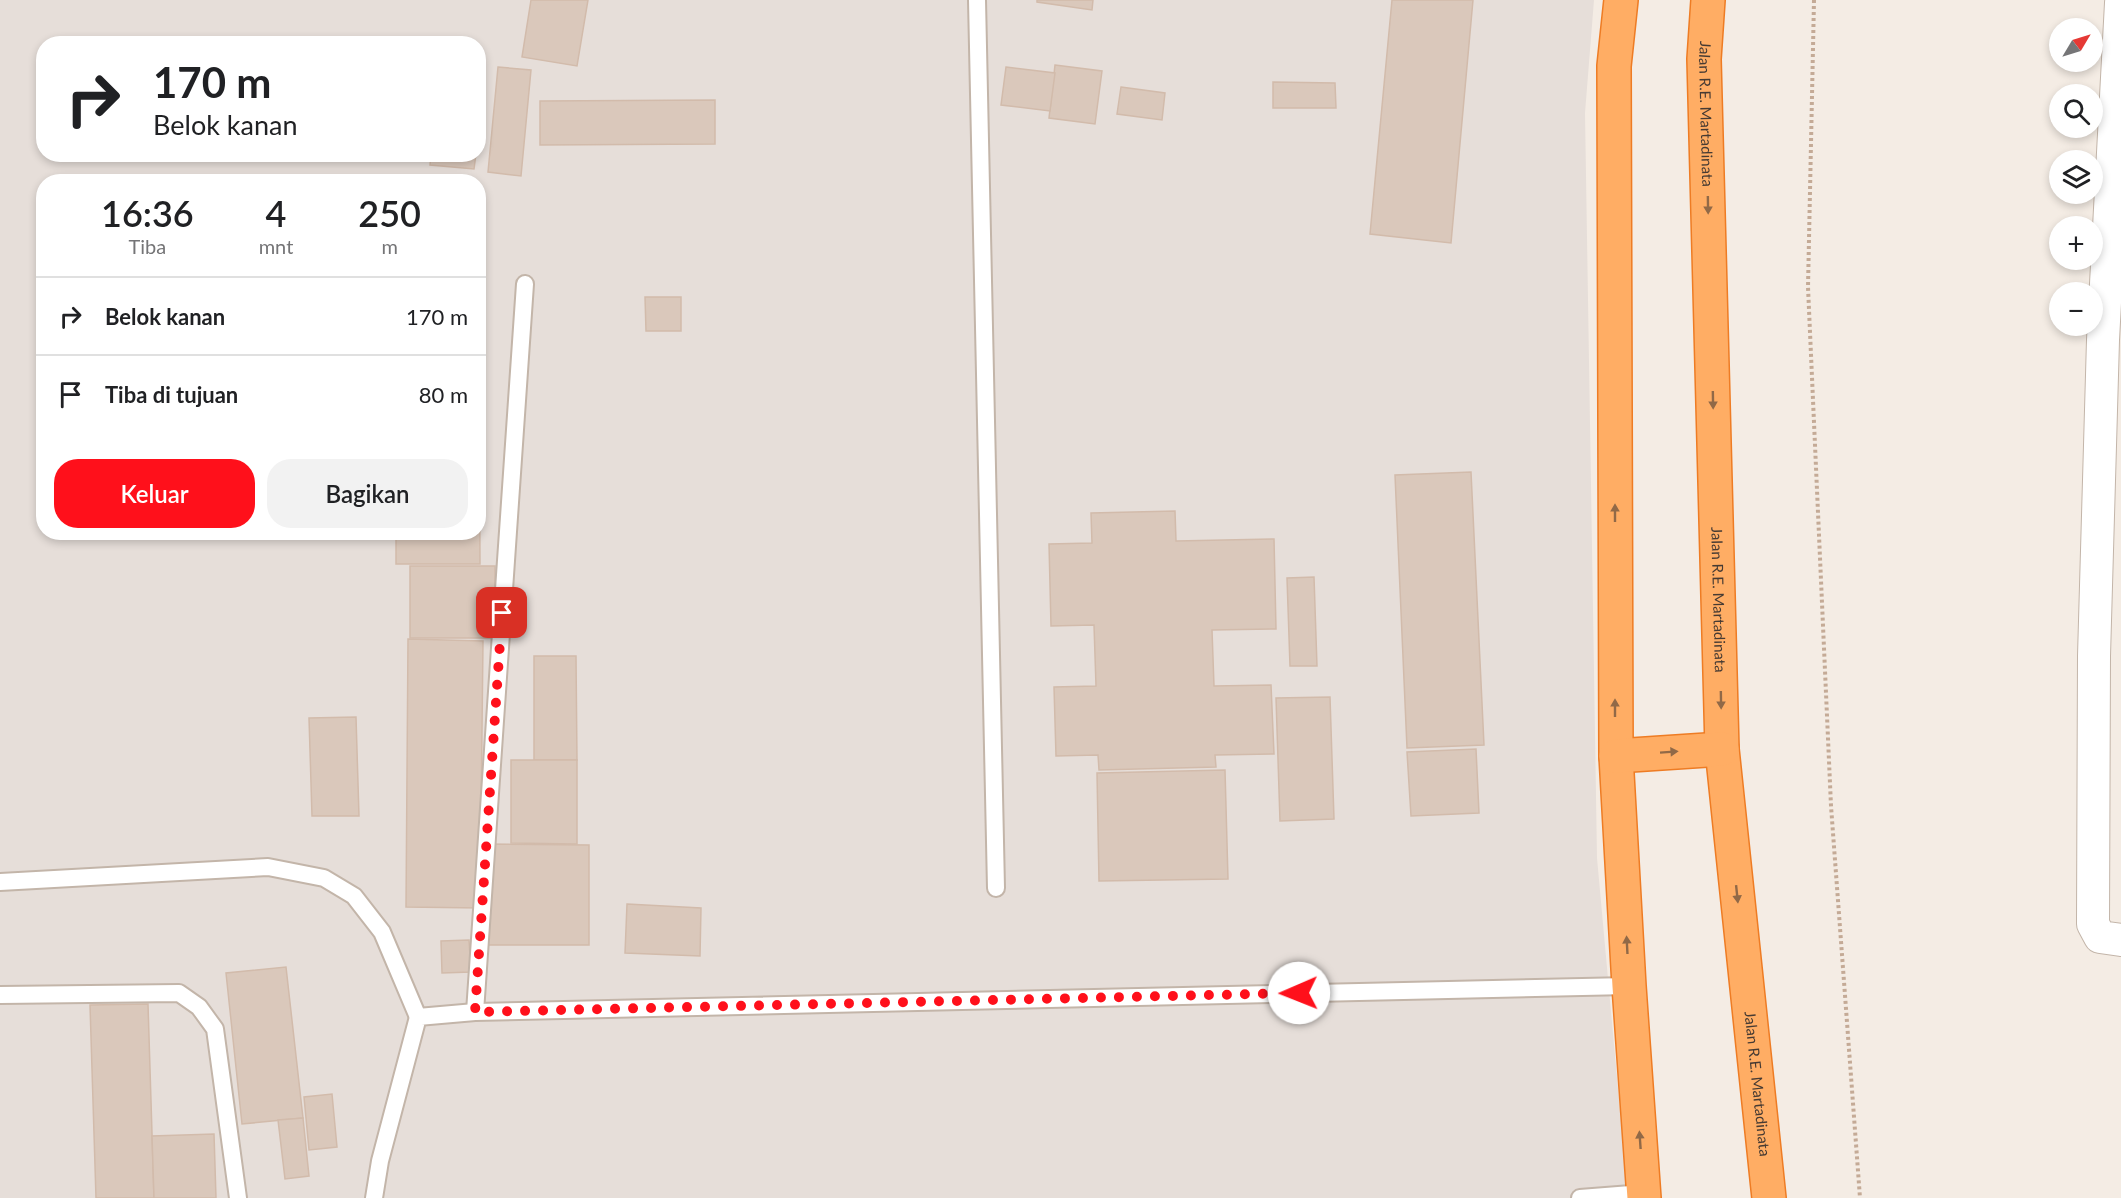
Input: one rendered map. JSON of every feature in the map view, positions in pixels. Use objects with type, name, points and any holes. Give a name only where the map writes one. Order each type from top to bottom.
[{"type":"highway","points":[[1621,0],[1614,66],[1616,756],[1644,1195]]},
{"type":"highway","name":"Jalan R.E. Martadinata","points":[[1708,0],[1704,59],[1722,749],[1769,1198]]},
{"type":"highway","points":[[1616,756],[1722,749]]},
{"type":"street","points":[[2121,3],[2112,340],[2094,656],[2093,924],[2100,937],[2121,940]]},
{"type":"lane","points":[[977,0],[996,888]]},
{"type":"lane","points":[[475,1012],[525,284]]},
{"type":"lane","points":[[0,882],[268,867],[324,878],[354,896],[382,932],[418,1017],[380,1161],[374,1198]]},
{"type":"lane","points":[[418,1017],[475,1012],[1629,986]]},
{"type":"lane","points":[[0,995],[179,993],[199,1007],[214,1029],[238,1198]]},
{"type":"lane","points":[[1580,1198],[1644,1195]]},
{"type":"path","points":[[1814,0],[1809,299],[1831,806],[1860,1198]]},
{"type":"shaded area","points":[[0,0],[1594,0],[1585,113],[1597,858],[1628,1198],[0,1198]]},
{"type":"building","points":[[531,0],[588,0],[577,66],[522,57]]},
{"type":"building","points":[[1037,0],[1093,0],[1092,10],[1037,2]]},
{"type":"building","points":[[1392,0],[1473,0],[1451,243],[1370,234]]},
{"type":"building","points":[[1055,65],[1102,71],[1095,124],[1049,118]]},
{"type":"building","points":[[498,67],[531,70],[521,176],[488,172]]},
{"type":"building","points":[[1006,67],[1055,73],[1050,111],[1001,105]]},
{"type":"building","points":[[1273,82],[1335,83],[1336,108],[1273,108]]},
{"type":"building","points":[[1121,87],[1165,93],[1162,120],[1117,114]]},
{"type":"building","points":[[715,100],[715,144],[540,145],[540,101]]},
{"type":"building","points":[[430,162],[475,162],[474,169],[430,165]]},
{"type":"building","points":[[645,297],[681,297],[681,331],[646,331]]},
{"type":"building","points":[[1471,472],[1484,745],[1407,748],[1395,475]]},
{"type":"building","points":[[1175,511],[1176,541],[1274,539],[1276,629],[1212,630],[1214,686],[1271,685],[1274,754],[1215,755],[1216,767],[1099,770],[1098,755],[1056,756],[1054,687],[1096,686],[1094,625],[1051,626],[1049,544],[1092,543],[1091,513]]},
{"type":"building","points":[[396,540],[480,540],[480,564],[396,564]]},
{"type":"building","points":[[410,566],[495,566],[495,638],[410,638]]},
{"type":"building","points":[[1314,577],[1317,666],[1290,666],[1287,578]]},
{"type":"building","points":[[408,639],[483,641],[480,908],[406,907]]},
{"type":"building","points":[[534,656],[576,656],[577,760],[534,760]]},
{"type":"building","points":[[1330,697],[1334,819],[1280,821],[1276,698]]},
{"type":"building","points":[[356,717],[359,816],[312,816],[309,718]]},
{"type":"building","points":[[1476,749],[1479,813],[1411,816],[1407,752]]},
{"type":"building","points":[[511,760],[577,760],[577,844],[511,843]]},
{"type":"building","points":[[1225,770],[1228,879],[1099,881],[1097,773]]},
{"type":"building","points":[[487,844],[589,845],[589,945],[487,945]]},
{"type":"building","points":[[627,904],[701,908],[700,956],[625,953]]},
{"type":"building","points":[[469,940],[471,972],[442,973],[441,941]]},
{"type":"building","points":[[286,967],[303,1118],[242,1124],[226,973]]},
{"type":"building","points":[[148,1004],[154,1198],[96,1198],[90,1005]]},
{"type":"building","points":[[332,1094],[337,1147],[309,1150],[304,1097]]},
{"type":"building","points":[[303,1118],[309,1176],[285,1179],[278,1120]]},
{"type":"building","points":[[214,1134],[216,1198],[154,1198],[152,1136]]},
{"type":"route","points":[[502,613],[475,1012],[1299,993]]}]
